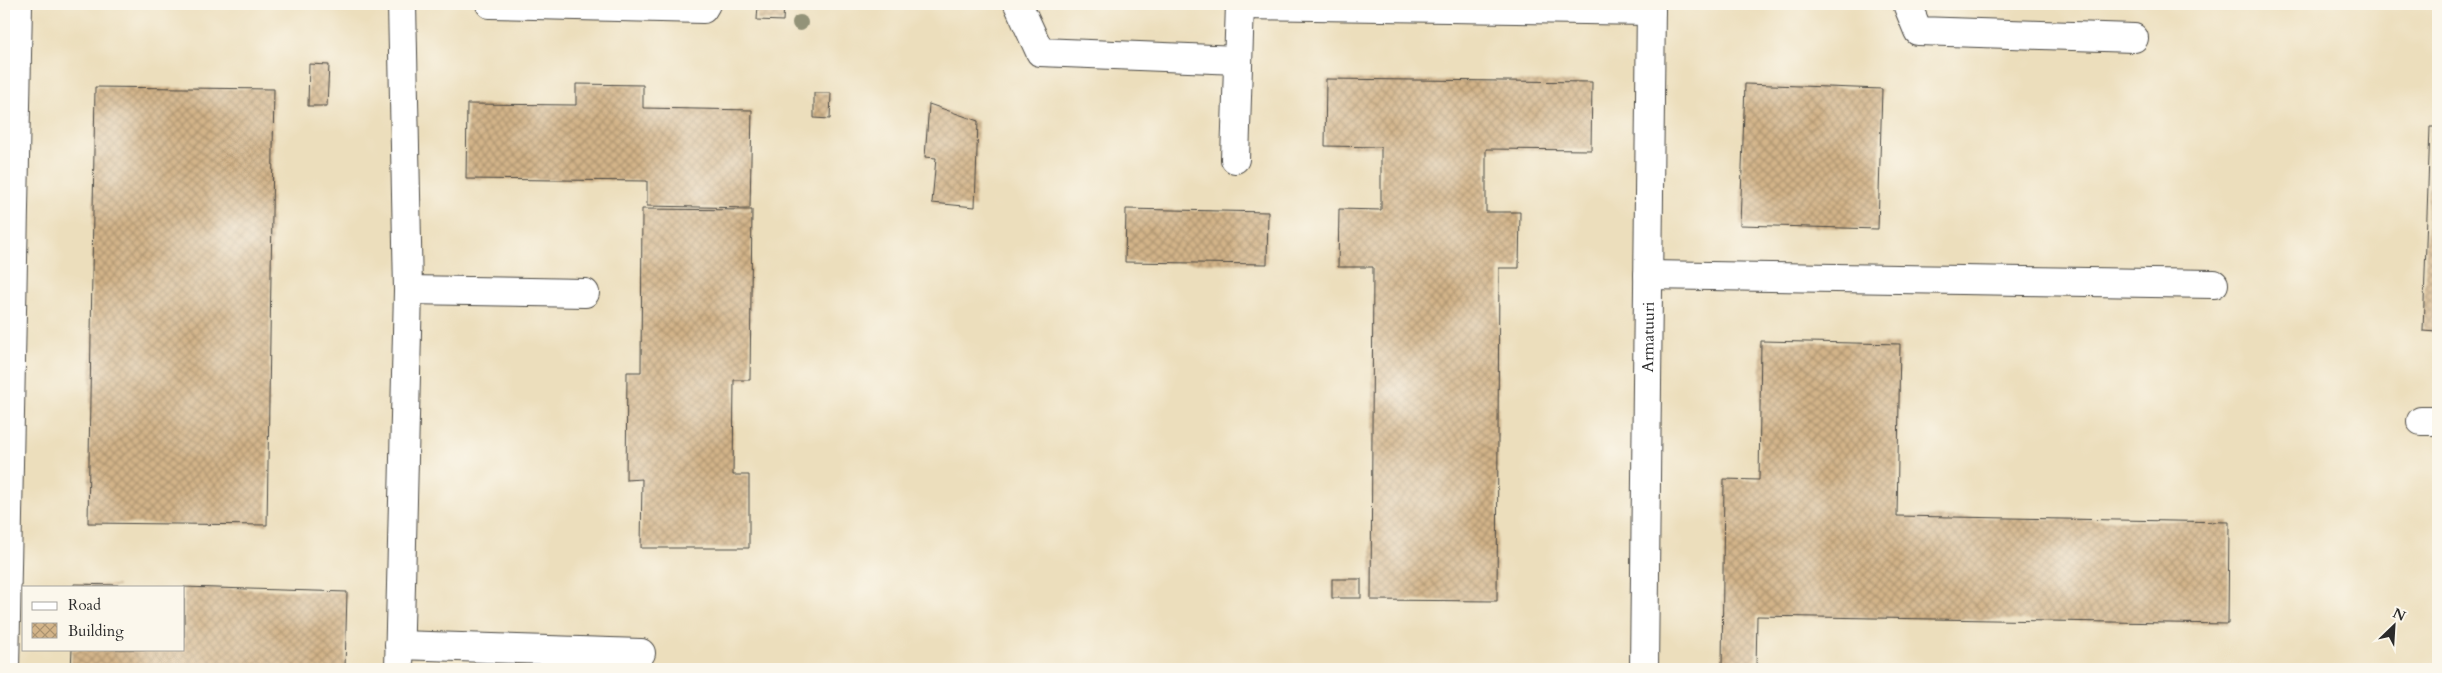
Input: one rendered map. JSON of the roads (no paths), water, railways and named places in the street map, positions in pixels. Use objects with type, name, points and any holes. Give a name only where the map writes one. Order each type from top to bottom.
[{"type":"street","points":[[5,669],[18,4]]},
{"type":"street","points":[[402,4],[408,290],[399,657],[641,653]]},
{"type":"street","points":[[490,4],[703,10],[706,4]]},
{"type":"street","points":[[1018,4],[1040,52],[1238,60]]},
{"type":"street","points":[[1236,159],[1240,4],[1651,7]]},
{"type":"street","points":[[1907,4],[1918,31],[2134,38]]},
{"type":"street","name":"Armatuuri","points":[[1644,669],[1651,7]]},
{"type":"street","points":[[1648,275],[2214,284]]},
{"type":"street","points":[[408,290],[585,293]]}]
